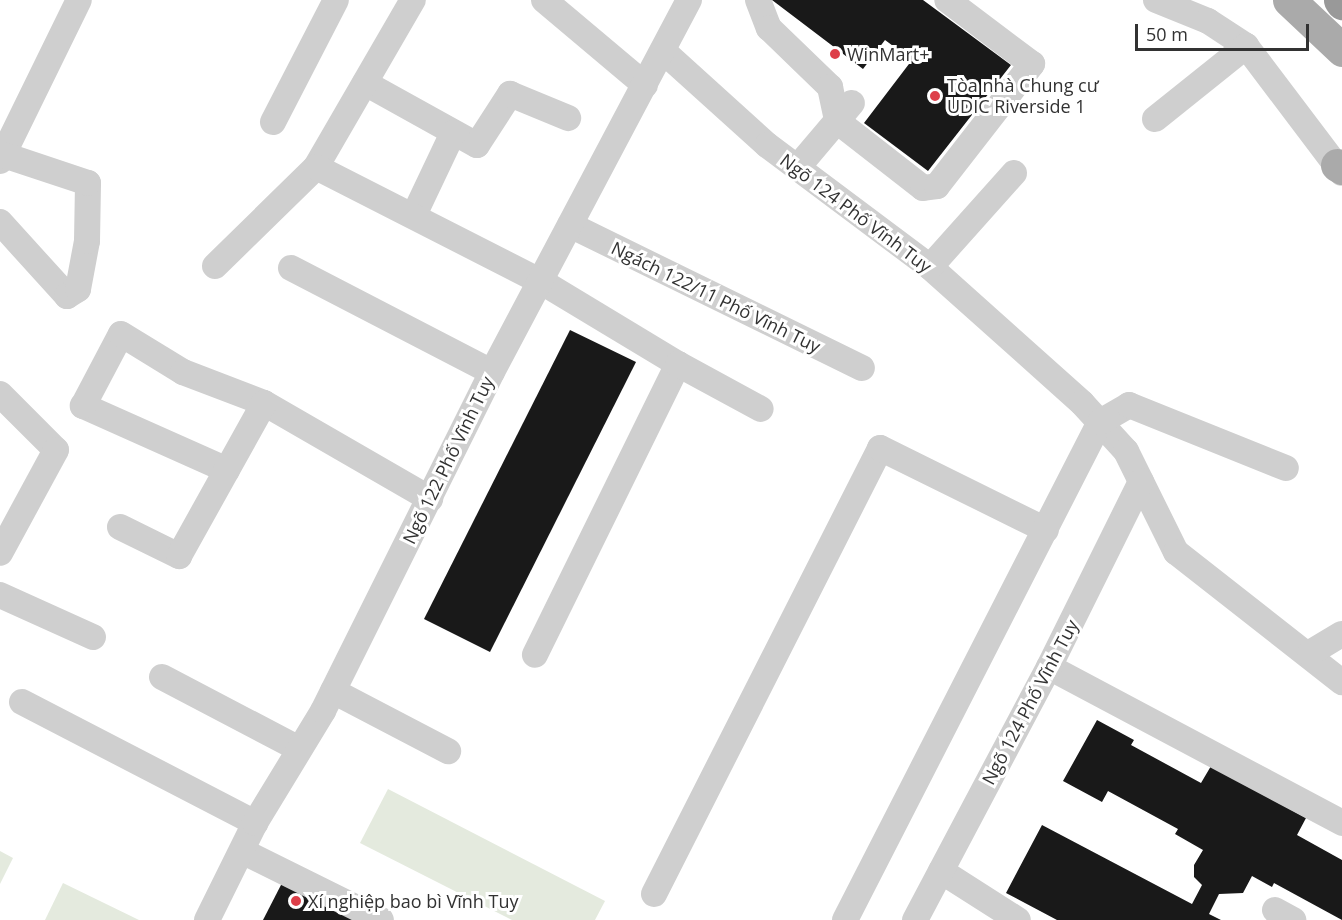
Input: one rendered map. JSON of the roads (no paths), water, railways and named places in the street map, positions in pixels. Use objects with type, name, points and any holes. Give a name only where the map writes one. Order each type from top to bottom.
[{"type":"main road","points":[[1290,0],[1342,50]]},
{"type":"street","points":[[0,222],[67,296],[78,289],[87,241],[88,183],[2,158],[12,105],[79,0]]},
{"type":"street","points":[[273,122],[336,0]]},
{"type":"street","points":[[215,266],[316,167],[412,0]]},
{"type":"street","points":[[544,0],[645,85]]},
{"type":"street","name":"Ngõ 122 Phố Vĩnh Tuy","points":[[207,920],[255,823],[333,691],[492,372],[542,282],[688,0]]},
{"type":"street","points":[[758,0],[769,27],[830,87],[845,112],[923,188],[937,186],[1032,64],[947,0]]},
{"type":"street","points":[[1156,0],[1208,21],[1246,46],[1340,169]]},
{"type":"street","points":[[1155,118],[1246,46]]},
{"type":"street","name":"Ngõ 124 Phố Vĩnh Tuy","points":[[663,51],[797,168],[930,267],[1100,422],[1126,451],[1176,552],[1310,653],[1342,682]]},
{"type":"street","points":[[365,83],[477,146],[510,94],[568,118]]},
{"type":"street","points":[[797,168],[845,112]]},
{"type":"street","points":[[414,215],[453,133]]},
{"type":"street","points":[[316,167],[542,282],[678,364],[761,409]]},
{"type":"street","points":[[930,267],[1014,173]]},
{"type":"street","name":"Ngách 122/11 Phố Vĩnh Tuy","points":[[570,225],[862,368]]},
{"type":"street","points":[[291,268],[492,372]]},
{"type":"street","points":[[227,470],[84,406],[122,334],[183,372],[264,403],[430,499]]},
{"type":"street","points":[[535,655],[678,364]]},
{"type":"street","points":[[0,393],[56,450],[0,553]]},
{"type":"street","points":[[120,527],[179,556],[264,403]]},
{"type":"street","points":[[845,920],[1100,422],[1129,405],[1286,468]]},
{"type":"street","points":[[654,894],[880,448],[1046,530]]},
{"type":"street","name":"Ngõ 124 Phố Vĩnh Tuy","points":[[915,920],[1049,666],[1141,483]]},
{"type":"street","points":[[0,595],[93,638]]},
{"type":"street","points":[[1310,653],[1342,634]]},
{"type":"street","points":[[1049,666],[1342,823]]},
{"type":"street","points":[[162,676],[299,749]]},
{"type":"street","points":[[333,691],[448,752]]},
{"type":"street","points":[[22,702],[255,823]]},
{"type":"street","points":[[242,851],[381,920]]},
{"type":"street","points":[[941,871],[1018,920]]},
{"type":"place","name":"WinMart+","points":[[835,54]]},
{"type":"place","name":"Tòa nhà Chung cư UDIC Riverside 1","points":[[935,96]]},
{"type":"place","name":"Xí nghiệp bao bì Vĩnh Tuy","points":[[296,901]]}]
